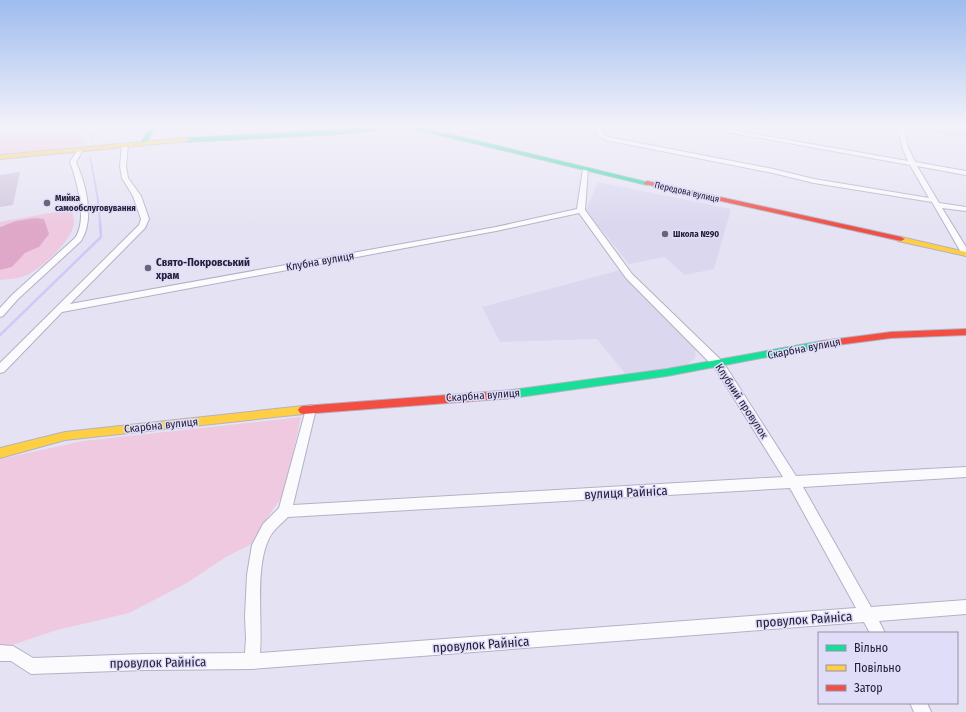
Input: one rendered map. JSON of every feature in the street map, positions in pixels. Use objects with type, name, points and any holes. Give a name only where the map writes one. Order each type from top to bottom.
[{"type":"main road","name":"Передова вулиця","points":[[546,159],[966,254]]},
{"type":"main road","name":"Скарбна вулиця","points":[[0,453],[65,436],[311,409],[518,393],[607,383],[720,365],[836,341],[891,335],[966,332]]},
{"type":"street","points":[[0,314],[15,297],[78,239],[83,231],[84,207],[78,171],[73,162],[75,159]]},
{"type":"street","points":[[0,369],[142,226],[145,219],[137,196],[125,178],[124,159]]},
{"type":"street","points":[[717,159],[773,170],[814,181],[966,209]]},
{"type":"street","points":[[885,159],[966,173]]},
{"type":"street","points":[[910,159],[966,254]]},
{"type":"street","points":[[581,210],[586,169]]},
{"type":"street","name":"Клубна вулиця","points":[[60,309],[496,229],[581,210]]},
{"type":"street","name":"Клубний провулок","points":[[581,210],[629,276],[720,365],[794,482],[877,632]]},
{"type":"street","points":[[252,661],[254,638],[252,617],[254,576],[259,545],[268,528],[285,511],[311,409]]},
{"type":"street","name":"вулиця Райніса","points":[[285,511],[966,472]]},
{"type":"street","name":"провулок Райніса","points":[[0,653],[13,654],[31,666],[144,662],[252,661],[966,607]]},
{"type":"shaded area","name":"Школа №90","points":[[598,182],[731,209],[714,269],[685,275],[665,257],[629,264],[586,210]]},
{"type":"shaded area","points":[[72,209],[74,222],[72,229],[62,246],[54,254],[29,274],[19,278],[0,280],[0,270],[12,267],[25,253],[39,247],[3,225],[0,227],[0,222]]},
{"type":"shaded area","points":[[35,218],[44,219],[49,234],[39,247],[25,253],[12,267],[0,270],[0,227],[16,221]]},
{"type":"shaded area","points":[[620,270],[696,345],[695,358],[681,369],[627,376],[597,339],[500,342],[482,307]]},
{"type":"shaded area","points":[[301,417],[284,494],[267,518],[257,541],[226,557],[187,583],[129,613],[57,630],[0,649],[0,459],[83,441]]},
{"type":"building","points":[[20,172],[13,205],[0,207],[0,175]]},
{"type":"waterway","points":[[91,159],[98,200],[100,223]]},
{"type":"waterway","points":[[0,335],[101,237],[100,222]]},
{"type":"traffic: fast","points":[[547,159],[647,183]]},
{"type":"traffic: fast","points":[[512,394],[667,372],[822,344]]},
{"type":"traffic: slow","points":[[901,239],[966,254]]},
{"type":"traffic: slow","points":[[0,453],[65,436],[303,410]]},
{"type":"traffic: jam","points":[[647,183],[901,239]]},
{"type":"traffic: jam","points":[[822,344],[891,335],[966,332]]},
{"type":"traffic: jam","points":[[303,410],[512,394]]},
{"type":"place","name":"Мийка самообслуговування","points":[[47,203]]},
{"type":"place","name":"Школа №90","points":[[665,234]]},
{"type":"place","name":"Свято-Покровський храм","points":[[148,268]]}]
